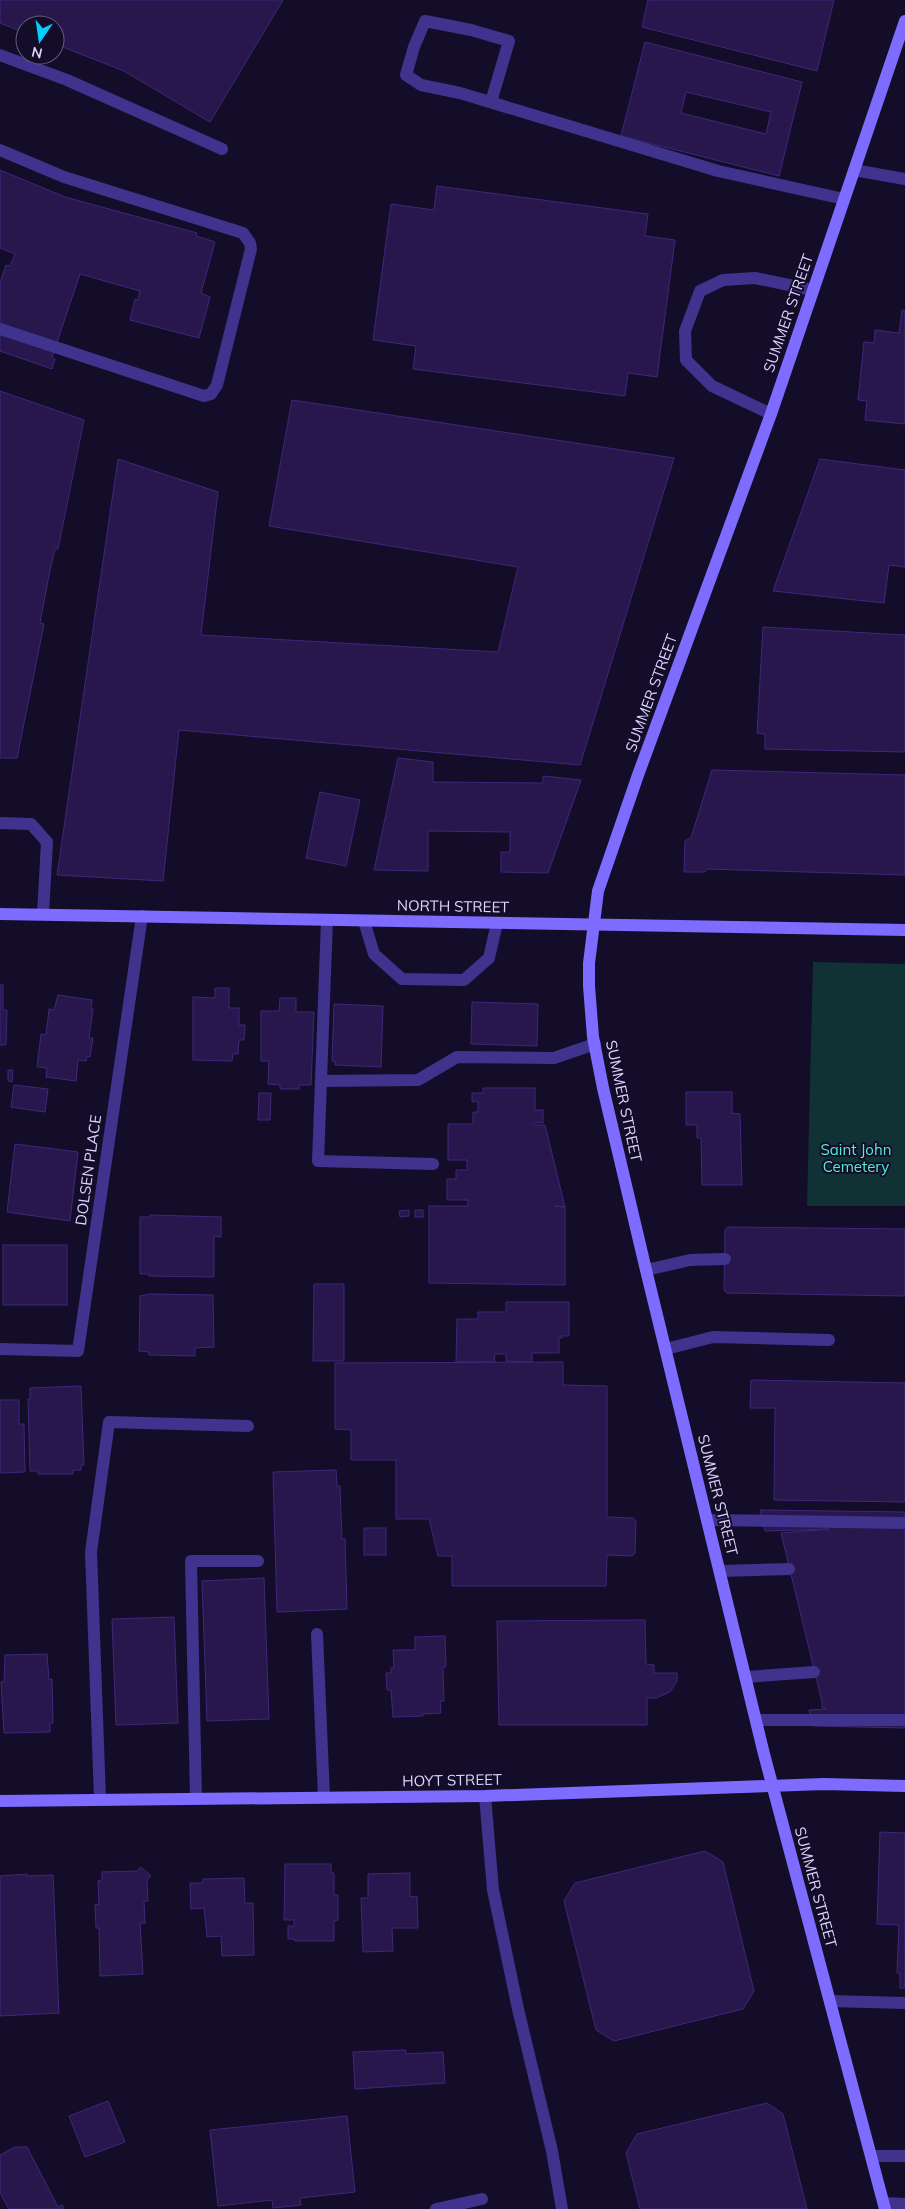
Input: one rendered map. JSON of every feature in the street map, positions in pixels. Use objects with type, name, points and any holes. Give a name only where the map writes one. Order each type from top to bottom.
[{"type":"main road","name":"SUMMER STREET","points":[[884,2206],[756,1720],[646,1270],[602,1088],[589,986],[598,891],[638,775],[771,414],[905,21]]},
{"type":"main road","name":"NORTH STREET","points":[[0,914],[905,930]]},
{"type":"main road","name":"HOYT STREET","points":[[0,1800],[485,1796],[824,1784],[905,1786]]},
{"type":"street","points":[[491,102],[509,42],[471,30],[425,21],[414,47],[406,75],[421,86],[460,93],[718,171],[844,199]]},
{"type":"street","points":[[0,55],[67,80],[222,149]]},
{"type":"street","points":[[0,150],[64,177],[244,233],[250,242],[251,250],[217,385],[211,394],[204,396],[0,329]]},
{"type":"street","points":[[854,170],[905,179]]},
{"type":"street","points":[[771,414],[712,386],[686,360],[685,331],[700,291],[723,280],[755,278],[813,290]]},
{"type":"street","points":[[0,823],[30,824],[46,842],[43,914]]},
{"type":"street","name":"DOLSEN PLACE","points":[[0,1349],[78,1351],[142,916]]},
{"type":"street","points":[[327,920],[318,1161],[433,1164]]},
{"type":"street","points":[[364,921],[374,954],[402,979],[464,980],[489,958],[497,923]]},
{"type":"street","points":[[321,1081],[418,1080],[457,1057],[554,1058],[595,1044]]},
{"type":"street","points":[[646,1270],[690,1260],[725,1259]]},
{"type":"street","points":[[666,1348],[713,1337],[829,1340]]},
{"type":"street","points":[[100,1800],[91,1552],[109,1422],[248,1426]]},
{"type":"street","points":[[708,1520],[905,1523]]},
{"type":"street","points":[[196,1799],[191,1561],[258,1561]]},
{"type":"street","points":[[720,1571],[789,1569]]},
{"type":"street","points":[[317,1634],[324,1797]]},
{"type":"street","points":[[746,1677],[814,1672]]},
{"type":"street","points":[[756,1720],[905,1720]]},
{"type":"street","points":[[485,1796],[493,1890],[518,2009],[552,2151],[562,2209]]},
{"type":"street","points":[[830,2001],[905,2003]]},
{"type":"street","points":[[871,2156],[905,2156]]},
{"type":"street","points":[[436,2209],[482,2199]]},
{"type":"street","points":[[884,2206],[905,2204]]},
{"type":"green space","name":"Saint John Cemetery","points":[[813,962],[905,964],[905,1206],[807,1206]]},
{"type":"building","points":[[0,0],[283,0],[210,122],[124,71],[65,48],[65,15],[15,15],[15,29],[0,23]]},
{"type":"building","points":[[648,0],[834,0],[817,71],[642,27]]},
{"type":"building","points":[[645,42],[802,82],[779,176],[621,136]],"holes":[[[686,92],[771,112],[766,134],[681,113]]]},
{"type":"building","points":[[0,170],[65,197],[197,233],[196,236],[215,242],[201,293],[210,297],[199,338],[130,320],[135,299],[138,300],[140,291],[80,274],[52,357],[55,359],[52,369],[0,351],[0,283],[6,265],[10,266],[15,254],[0,248]]},
{"type":"building","points":[[437,186],[648,214],[645,236],[675,240],[657,377],[628,373],[625,396],[413,369],[416,346],[373,340],[391,204],[434,210]]},
{"type":"building","points":[[902,310],[905,311],[905,424],[865,420],[867,401],[858,400],[864,342],[874,343],[875,330],[899,333]]},
{"type":"building","points":[[0,391],[84,420],[58,549],[55,549],[50,570],[40,623],[44,624],[17,758],[0,758]]},
{"type":"building","points":[[292,400],[674,458],[580,765],[179,730],[163,881],[57,875],[118,459],[218,492],[201,635],[498,652],[518,567],[269,526]]},
{"type":"building","points":[[820,459],[905,470],[905,567],[889,565],[884,603],[773,591]]},
{"type":"building","points":[[763,627],[905,635],[905,752],[765,749],[765,734],[757,733]]},
{"type":"building","points":[[398,758],[433,762],[433,782],[543,783],[543,776],[581,780],[548,873],[501,872],[501,852],[510,852],[510,832],[428,831],[428,871],[374,870]]},
{"type":"building","points":[[712,770],[905,775],[905,875],[707,869],[705,872],[684,872],[685,841],[691,838]]},
{"type":"building","points":[[320,792],[360,800],[346,866],[306,858]]},
{"type":"building","points":[[0,985],[3,985],[3,1010],[7,1010],[6,1045],[0,1045]]},
{"type":"building","points":[[215,988],[229,988],[229,1008],[239,1008],[239,1025],[245,1025],[244,1040],[239,1040],[238,1054],[233,1054],[232,1061],[193,1060],[193,997],[215,998]]},
{"type":"building","points":[[58,995],[92,1000],[91,1009],[93,1009],[89,1038],[93,1038],[90,1057],[87,1056],[86,1061],[78,1060],[76,1081],[46,1077],[47,1068],[37,1067],[41,1034],[46,1035],[49,1009],[54,1010]]},
{"type":"building","points":[[280,998],[296,998],[296,1012],[314,1012],[311,1085],[299,1085],[299,1089],[280,1089],[280,1085],[268,1084],[269,1061],[261,1061],[261,1011],[279,1011]]},
{"type":"building","points":[[472,1002],[538,1004],[537,1046],[471,1044]]},
{"type":"building","points":[[334,1004],[383,1006],[381,1067],[335,1065],[335,1061],[332,1061]]},
{"type":"building","points":[[8,1070],[13,1070],[12,1082],[8,1081]]},
{"type":"building","points":[[14,1085],[48,1089],[45,1112],[11,1107]]},
{"type":"building","points":[[483,1088],[535,1088],[535,1110],[543,1110],[543,1123],[534,1122],[534,1125],[545,1125],[565,1207],[565,1285],[429,1283],[429,1206],[468,1206],[468,1200],[447,1200],[447,1179],[456,1179],[456,1170],[467,1170],[467,1160],[448,1160],[448,1124],[473,1124],[473,1112],[478,1112],[478,1101],[472,1102],[472,1093],[483,1093]]},
{"type":"building","points":[[686,1092],[732,1092],[732,1113],[740,1114],[742,1185],[702,1185],[701,1138],[697,1138],[697,1125],[686,1125]]},
{"type":"building","points":[[259,1093],[271,1093],[270,1120],[258,1120]]},
{"type":"building","points":[[15,1144],[78,1152],[70,1221],[7,1212]]},
{"type":"building","points":[[409,1210],[409,1216],[400,1217],[399,1211]]},
{"type":"building","points":[[415,1210],[423,1210],[423,1217],[415,1217]]},
{"type":"building","points":[[150,1215],[221,1217],[221,1237],[214,1236],[214,1277],[149,1276],[149,1274],[140,1274],[140,1217],[149,1217]]},
{"type":"building","points":[[728,1227],[905,1229],[905,1296],[727,1293],[724,1290],[725,1230]]},
{"type":"building","points":[[3,1245],[67,1245],[67,1305],[3,1305]]},
{"type":"building","points":[[314,1284],[344,1284],[344,1361],[313,1361]]},
{"type":"building","points":[[150,1294],[213,1295],[214,1347],[195,1348],[195,1356],[149,1355],[149,1352],[139,1351],[140,1296]]},
{"type":"building","points":[[506,1302],[569,1302],[569,1336],[561,1336],[562,1338],[559,1338],[559,1353],[532,1353],[532,1362],[506,1361],[506,1354],[494,1354],[495,1362],[456,1362],[457,1319],[478,1319],[478,1312],[506,1312]]},
{"type":"building","points":[[563,1362],[563,1385],[607,1386],[607,1517],[633,1518],[636,1521],[635,1553],[632,1556],[607,1555],[606,1586],[452,1586],[452,1556],[438,1556],[429,1519],[396,1519],[396,1460],[351,1460],[351,1430],[335,1429],[335,1363]]},
{"type":"building","points":[[751,1380],[905,1383],[905,1502],[774,1500],[775,1408],[750,1408]]},
{"type":"building","points":[[81,1386],[84,1465],[81,1465],[81,1470],[73,1470],[73,1474],[38,1474],[38,1471],[30,1471],[28,1399],[30,1399],[30,1388]]},
{"type":"building","points":[[0,1400],[19,1400],[19,1424],[24,1424],[25,1472],[0,1473]]},
{"type":"building","points":[[336,1470],[337,1486],[340,1486],[342,1539],[345,1539],[347,1609],[277,1612],[273,1472]]},
{"type":"building","points":[[760,1510],[905,1512],[905,1728],[813,1726],[809,1710],[826,1709],[822,1707],[781,1533],[829,1529],[765,1531]]},
{"type":"building","points":[[364,1528],[386,1528],[386,1555],[364,1555]]},
{"type":"building","points":[[264,1578],[269,1719],[207,1721],[202,1581]]},
{"type":"building","points":[[174,1617],[178,1723],[116,1725],[112,1619]]},
{"type":"building","points":[[645,1620],[646,1664],[654,1665],[654,1673],[677,1673],[677,1681],[670,1692],[656,1698],[647,1698],[647,1725],[499,1725],[497,1621]]},
{"type":"building","points":[[445,1636],[446,1667],[443,1667],[444,1701],[440,1701],[441,1713],[393,1717],[391,1690],[387,1690],[386,1673],[391,1673],[391,1668],[394,1667],[393,1650],[415,1650],[415,1637]]},
{"type":"building","points":[[47,1654],[49,1680],[52,1679],[53,1723],[50,1723],[50,1732],[4,1733],[1,1682],[4,1682],[5,1655]]},
{"type":"building","points":[[880,1832],[905,1833],[905,1988],[900,1988],[900,1973],[897,1973],[899,1925],[877,1924]]},
{"type":"building","points":[[705,1851],[723,1862],[754,1991],[743,2009],[614,2041],[596,2030],[564,1901],[575,1883]]},
{"type":"building","points":[[285,1864],[331,1864],[331,1873],[334,1873],[334,1895],[338,1895],[338,1920],[334,1921],[334,1941],[295,1941],[294,1939],[288,1939],[288,1926],[294,1926],[294,1920],[284,1920]]},
{"type":"building","points":[[141,1867],[151,1876],[147,1880],[148,1901],[144,1901],[145,1923],[140,1923],[143,1974],[100,1976],[99,1928],[96,1928],[95,1904],[99,1905],[98,1881],[102,1880],[102,1872],[137,1871]]},
{"type":"building","points":[[410,1873],[410,1897],[417,1896],[418,1928],[392,1928],[393,1951],[363,1952],[361,1898],[368,1898],[368,1874]]},
{"type":"building","points":[[27,1874],[27,1876],[53,1875],[59,2013],[0,2016],[0,1876]]},
{"type":"building","points":[[244,1878],[245,1903],[253,1903],[254,1955],[222,1956],[221,1936],[207,1937],[204,1908],[191,1909],[190,1883],[203,1883],[203,1879]]},
{"type":"building","points":[[406,2050],[406,2054],[443,2052],[445,2083],[355,2089],[353,2052]]},
{"type":"building","points":[[108,2101],[125,2142],[85,2157],[69,2116]]},
{"type":"building","points":[[767,2103],[783,2114],[807,2209],[640,2209],[626,2153],[637,2134]]},
{"type":"building","points":[[347,2116],[355,2192],[300,2198],[301,2205],[273,2208],[272,2200],[218,2206],[210,2130]]},
{"type":"building","points":[[15,2147],[27,2147],[58,2207],[62,2205],[64,2209],[9,2209],[0,2193],[0,2155]]}]
